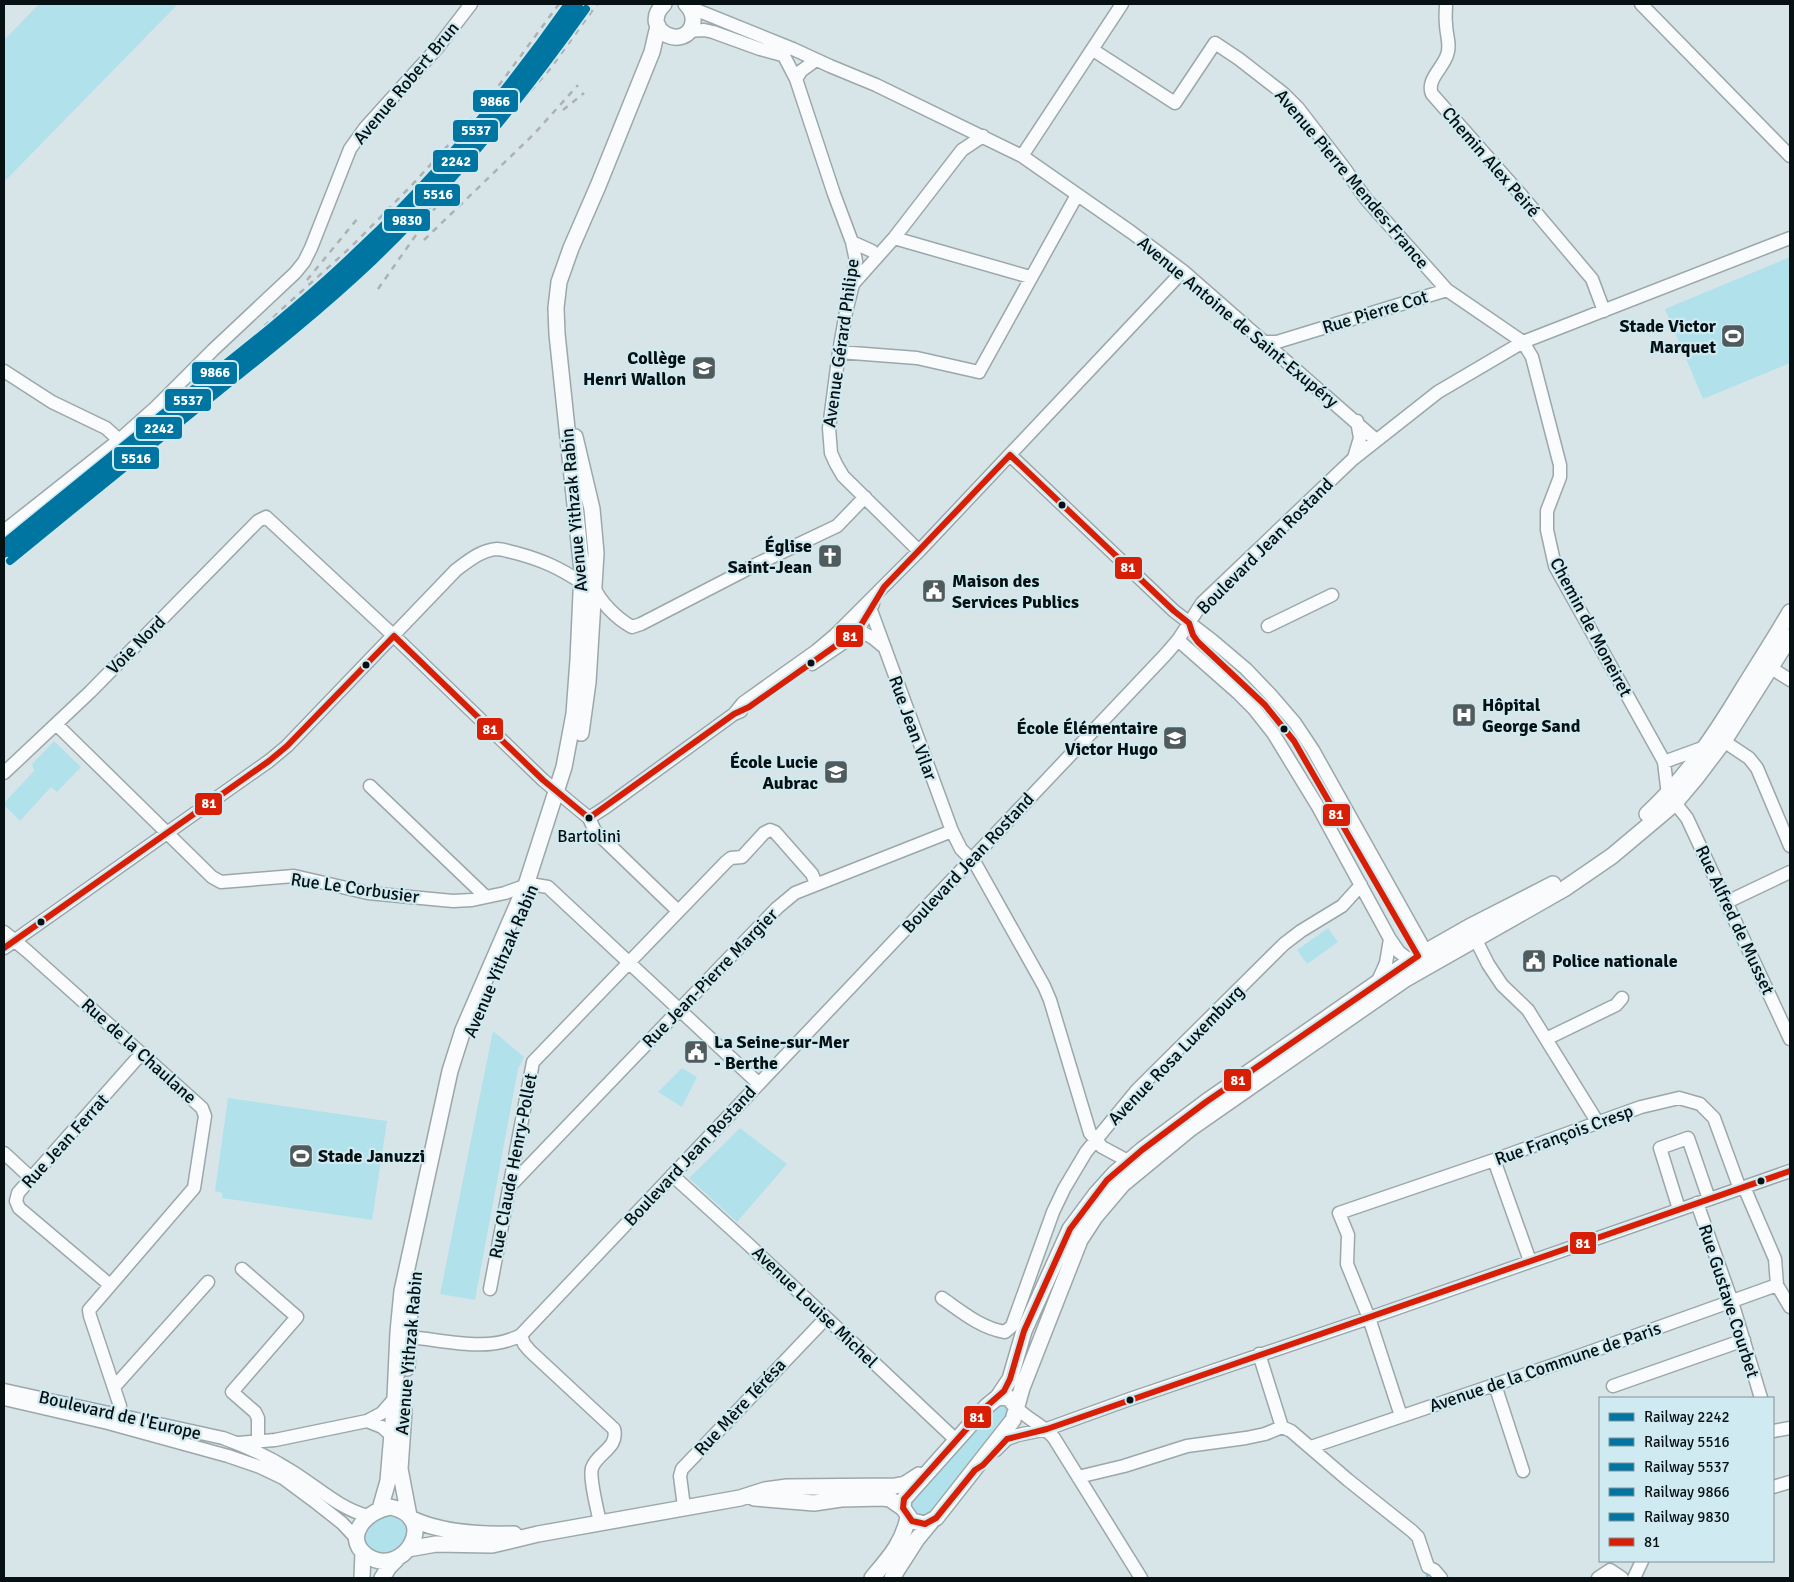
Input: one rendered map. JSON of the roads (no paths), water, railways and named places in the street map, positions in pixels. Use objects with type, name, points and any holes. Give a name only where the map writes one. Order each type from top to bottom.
[{"type":"main road","name":"Avenue Yithzak Rabin","points":[[374,1513],[386,1490],[395,1398],[415,1267],[462,1060],[479,1010],[530,884],[580,740],[585,704],[591,610],[572,480],[556,308],[560,282],[571,248],[652,52],[658,26],[657,14],[664,4]]},
{"type":"main road","points":[[688,5],[693,19],[688,31]]},
{"type":"main road","points":[[658,26],[661,31],[671,37]]},
{"type":"main road","name":"Avenue Yithzak Rabin","points":[[652,52],[671,37],[677,37],[688,31]]},
{"type":"main road","name":"Avenue Yithzak Rabin","points":[[566,411],[574,432],[592,509],[596,553],[588,580]]},
{"type":"main road","name":"Avenue Yithzak Rabin","points":[[560,794],[591,610]]},
{"type":"main road","points":[[1766,665],[1790,612]]},
{"type":"main road","points":[[872,1578],[895,1550],[905,1532],[906,1513],[902,1503],[904,1499],[992,1400],[998,1397],[1010,1379],[1024,1331],[1070,1229],[1096,1194],[1115,1173],[1206,1102],[1377,983],[1472,933],[1575,871],[1671,799],[1696,778],[1719,738],[1766,665],[1790,637]]},
{"type":"main road","points":[[1671,799],[1705,747],[1719,738]]},
{"type":"main road","name":"Avenue Yithzak Rabin","points":[[410,1518],[400,1471],[404,1342],[398,1332],[402,1291],[445,1090],[456,1050],[530,884]]},
{"type":"main road","points":[[892,1578],[930,1522],[936,1518],[1014,1420],[1016,1408],[1073,1256],[1086,1230],[1105,1203],[1123,1184],[1191,1128],[1404,980],[1422,960]]},
{"type":"main road","points":[[998,1397],[1009,1398],[1016,1408]]},
{"type":"main road","points":[[360,1546],[375,1559],[385,1561],[436,1544],[492,1545],[538,1534],[740,1498],[765,1490],[787,1487],[906,1484],[940,1459]]},
{"type":"main road","points":[[740,1498],[814,1503],[841,1499],[883,1498],[890,1499],[918,1524],[930,1522]]},
{"type":"main road","points":[[362,1578],[360,1525],[374,1513],[390,1507],[397,1509],[422,1524],[462,1531],[538,1534]]},
{"type":"main road","points":[[382,1578],[389,1566],[402,1554],[415,1535],[415,1528],[410,1518]]},
{"type":"street","name":"Avenue Robert Brun","points":[[4,531],[119,440],[156,407],[304,262],[350,149],[365,128],[438,47],[471,4]]},
{"type":"street","points":[[1022,156],[1122,4]]},
{"type":"street","name":"Chemin Alex Peiré","points":[[1455,4],[1446,10],[1445,25],[1448,38],[1448,54],[1432,81],[1430,90],[1592,279],[1604,311]]},
{"type":"street","points":[[1641,4],[1790,156]]},
{"type":"street","name":"Avenue Antoine de Saint-Exupéry","points":[[688,5],[876,85],[1022,156],[1183,271],[1357,421],[1376,440]]},
{"type":"street","name":"Avenue Antoine de Saint-Exupéry","points":[[688,31],[704,30],[713,32],[784,56],[830,66]]},
{"type":"street","points":[[763,37],[784,56]]},
{"type":"street","name":"Avenue Pierre Mendes-France","points":[[1093,50],[1175,103],[1215,43],[1239,59],[1284,94],[1298,108],[1366,199],[1447,290],[1523,342]]},
{"type":"street","name":"Avenue Gérard Philipe","points":[[784,56],[796,79],[852,242],[856,264],[838,352],[829,428],[831,453],[843,476],[920,551]]},
{"type":"street","points":[[796,79],[801,71],[812,63]]},
{"type":"street","points":[[962,126],[962,150]]},
{"type":"street","points":[[856,264],[894,238],[962,150],[983,136]]},
{"type":"street","points":[[838,352],[917,358],[979,372],[1030,277],[1078,195]]},
{"type":"street","points":[[894,238],[1030,277]]},
{"type":"street","points":[[1523,342],[1790,238]]},
{"type":"street","points":[[852,242],[878,250]]},
{"type":"street","points":[[853,284],[870,264],[878,250]]},
{"type":"street","points":[[856,264],[870,264]]},
{"type":"street","points":[[734,714],[743,703],[816,651],[861,612],[1183,271]]},
{"type":"street","name":"Rue Pierre Cot","points":[[1266,342],[1277,342],[1447,290]]},
{"type":"street","points":[[1286,360],[1285,353],[1288,346],[1298,340],[1304,333]]},
{"type":"street","name":"Boulevard Jean Rostand","points":[[521,1336],[758,1083],[973,861],[1178,640],[1202,603],[1353,458],[1438,392],[1523,342]]},
{"type":"street","name":"Chemin de Moneiret","points":[[1523,342],[1532,358],[1560,465],[1560,477],[1547,511],[1547,530],[1555,566],[1664,762],[1671,799]]},
{"type":"street","points":[[4,372],[52,402],[106,428],[119,440]]},
{"type":"street","points":[[1353,458],[1360,438],[1357,421]]},
{"type":"street","points":[[1010,454],[1174,611],[1246,669],[1295,723],[1313,750],[1337,794],[1422,960]]},
{"type":"street","points":[[9,944],[238,784],[288,746],[456,570],[470,558],[498,549],[537,559],[588,580],[591,610],[632,627],[837,526],[865,497]]},
{"type":"street","name":"Voie Nord","points":[[4,773],[57,725],[264,518],[267,518],[394,636]]},
{"type":"street","points":[[1268,626],[1332,595]]},
{"type":"street","points":[[589,818],[734,714],[750,707],[842,643],[858,630],[861,612]]},
{"type":"street","name":"Rue Jean Vilar","points":[[861,612],[872,613],[952,831],[963,852],[973,861],[1044,986],[1050,1000],[1088,1126],[1115,1173]]},
{"type":"street","points":[[858,630],[873,638],[885,648]]},
{"type":"street","points":[[394,636],[543,780],[589,818],[595,831],[678,911]]},
{"type":"street","points":[[1178,640],[1237,692],[1266,723],[1292,761],[1317,804],[1390,939],[1399,952],[1422,960]]},
{"type":"street","points":[[1766,665],[1790,680]]},
{"type":"street","name":"Rue Le Corbusier","points":[[57,725],[214,879],[221,882],[294,876],[368,893],[453,901],[472,900],[505,893],[530,884]]},
{"type":"street","points":[[1719,738],[1749,758],[1757,768],[1790,846]]},
{"type":"street","points":[[1664,762],[1705,747]]},
{"type":"street","points":[[370,786],[486,897]]},
{"type":"street","points":[[1317,804],[1337,794]]},
{"type":"street","name":"Rue Alfred de Musset","points":[[1671,799],[1688,818],[1790,1039]]},
{"type":"street","name":"Rue Claude Henry-Pollet","points":[[490,1289],[533,1062],[726,862],[731,858],[742,857],[770,830],[776,832],[812,874],[816,884]]},
{"type":"street","name":"Rue Jean-Pierre Margier","points":[[510,1186],[777,908],[796,893],[816,884],[952,831]]},
{"type":"street","points":[[1727,902],[1790,872]]},
{"type":"street","points":[[530,884],[548,886],[558,894],[758,1083]]},
{"type":"street","name":"Avenue Rosa Luxemburg","points":[[942,1298],[974,1321],[994,1330],[1005,1332],[1012,1326],[1052,1212],[1064,1189],[1149,1078],[1284,944],[1301,931],[1342,906],[1361,885]]},
{"type":"street","name":"Avenue Rosa Luxemburg","points":[[1342,906],[1369,900]]},
{"type":"street","name":"Rue de la Chaulane","points":[[4,932],[9,944],[141,1054],[202,1108],[205,1116],[194,1188],[89,1310],[115,1386],[120,1406],[117,1420]]},
{"type":"street","points":[[1472,933],[1488,964],[1502,985],[1528,1010],[1598,1123]]},
{"type":"street","points":[[1377,983],[1386,963],[1390,939]]},
{"type":"street","points":[[1546,1039],[1616,1006],[1622,998]]},
{"type":"street","name":"Rue Jean Ferrat","points":[[110,1285],[19,1208],[16,1201],[18,1193],[141,1054]]},
{"type":"street","name":"Rue François Cresp","points":[[1369,1318],[1347,1264],[1348,1235],[1339,1213],[1641,1107],[1679,1098],[1700,1104],[1714,1118],[1742,1188],[1775,1259],[1777,1285]]},
{"type":"street","name":"Rue Gustave Courbet","points":[[1679,1209],[1660,1148],[1688,1138],[1703,1201],[1761,1397]]},
{"type":"street","points":[[1099,1144],[1128,1161]]},
{"type":"street","points":[[4,1154],[32,1178]]},
{"type":"street","points":[[1494,1160],[1530,1261]]},
{"type":"street","points":[[975,1470],[983,1465],[1007,1439],[1047,1429],[1790,1171]]},
{"type":"street","name":"Avenue Louise Michel","points":[[672,1175],[956,1440]]},
{"type":"street","points":[[242,1269],[297,1317],[232,1392],[255,1412],[258,1418],[258,1441]]},
{"type":"street","points":[[115,1386],[208,1282]]},
{"type":"street","points":[[1777,1285],[1790,1307]]},
{"type":"street","name":"Avenue de la Commune de Paris","points":[[1311,1447],[1495,1385],[1777,1285]]},
{"type":"street","name":"Rue Mère Térésa","points":[[684,1507],[680,1476],[682,1469],[826,1318]]},
{"type":"street","points":[[1369,1318],[1401,1416]]},
{"type":"street","points":[[404,1342],[491,1344],[512,1340],[521,1336],[524,1344],[530,1351],[614,1429],[616,1436],[614,1442],[592,1468],[600,1523]]},
{"type":"street","points":[[1613,1386],[1744,1340]]},
{"type":"street","points":[[1259,1354],[1282,1427]]},
{"type":"street","points":[[1495,1385],[1523,1471]]},
{"type":"street","name":"Boulevard de l'Europe","points":[[4,1390],[117,1420],[134,1430],[228,1456],[260,1467],[277,1475],[318,1504],[342,1524],[360,1546]]},
{"type":"street","points":[[236,1443],[274,1440],[367,1421],[382,1413],[395,1398]]},
{"type":"street","name":"Boulevard de l'Europe","points":[[4,1399],[223,1438],[275,1461],[350,1509],[374,1513]]},
{"type":"street","points":[[1016,1408],[1047,1429],[1054,1438],[1141,1578]]},
{"type":"street","points":[[1033,1421],[1090,1414]]},
{"type":"street","points":[[367,1421],[382,1427],[391,1434]]},
{"type":"street","name":"Boulevard de l'Europe","points":[[134,1430],[145,1427],[227,1445],[236,1443]]},
{"type":"street","points":[[1078,1477],[1124,1466],[1186,1446],[1246,1438],[1265,1434],[1282,1427],[1291,1430],[1348,1480],[1390,1512],[1418,1537],[1428,1567],[1434,1570],[1441,1578]]},
{"type":"street","points":[[1774,1431],[1790,1428]]},
{"type":"street","points":[[274,1440],[275,1461]]},
{"type":"street","points":[[1774,1487],[1790,1482]]},
{"type":"street","points":[[1634,1578],[1642,1562]]},
{"type":"street","points":[[1598,1578],[1610,1570],[1622,1578]]},
{"type":"waterway","points":[[1427,1578],[1428,1571]]},
{"type":"railway","points":[[168,416],[352,246],[411,186],[494,92],[559,4]]},
{"type":"railway","points":[[499,127],[550,69],[597,4]]},
{"type":"railway","points":[[378,289],[537,63]]},
{"type":"railway","points":[[424,240],[534,134],[578,85]]},
{"type":"railway","points":[[563,110],[584,93]]},
{"type":"railway","points":[[307,280],[358,218]]},
{"type":"rail line","name":"9866","points":[[4,543],[272,326],[359,249],[416,192],[470,132],[568,4]]},
{"type":"rail line","name":"5537","points":[[4,546],[263,339],[363,251],[434,178],[483,122],[573,4]]},
{"type":"rail line","name":"2242","points":[[4,554],[236,367],[366,255],[452,166],[505,103],[579,4]]},
{"type":"rail line","name":"9830","points":[[9,553],[269,345],[370,257],[441,184],[490,128],[580,9]]},
{"type":"rail line","name":"5516","points":[[10,561],[286,337],[373,261],[431,202],[486,140],[537,76],[586,9]]},
{"type":"place","name":"Stade Victor Marquet","points":[[1733,336]]},
{"type":"place","name":"Collège Henri Wallon","points":[[704,368]]},
{"type":"place","name":"Église Saint-Jean","points":[[830,556]]},
{"type":"place","name":"Maison des Services Publics","points":[[934,591]]},
{"type":"place","name":"Hôpital George Sand","points":[[1464,715]]},
{"type":"place","name":"École Élémentaire Victor Hugo","points":[[1175,738]]},
{"type":"place","name":"École Lucie Aubrac","points":[[836,772]]},
{"type":"place","name":"Bartolini","points":[[589,818]]},
{"type":"place","name":"Police nationale","points":[[1534,961]]},
{"type":"place","name":"La Seine-sur-Mer - Berthe","points":[[696,1052]]},
{"type":"place","name":"Stade Januzzi","points":[[301,1156]]}]
